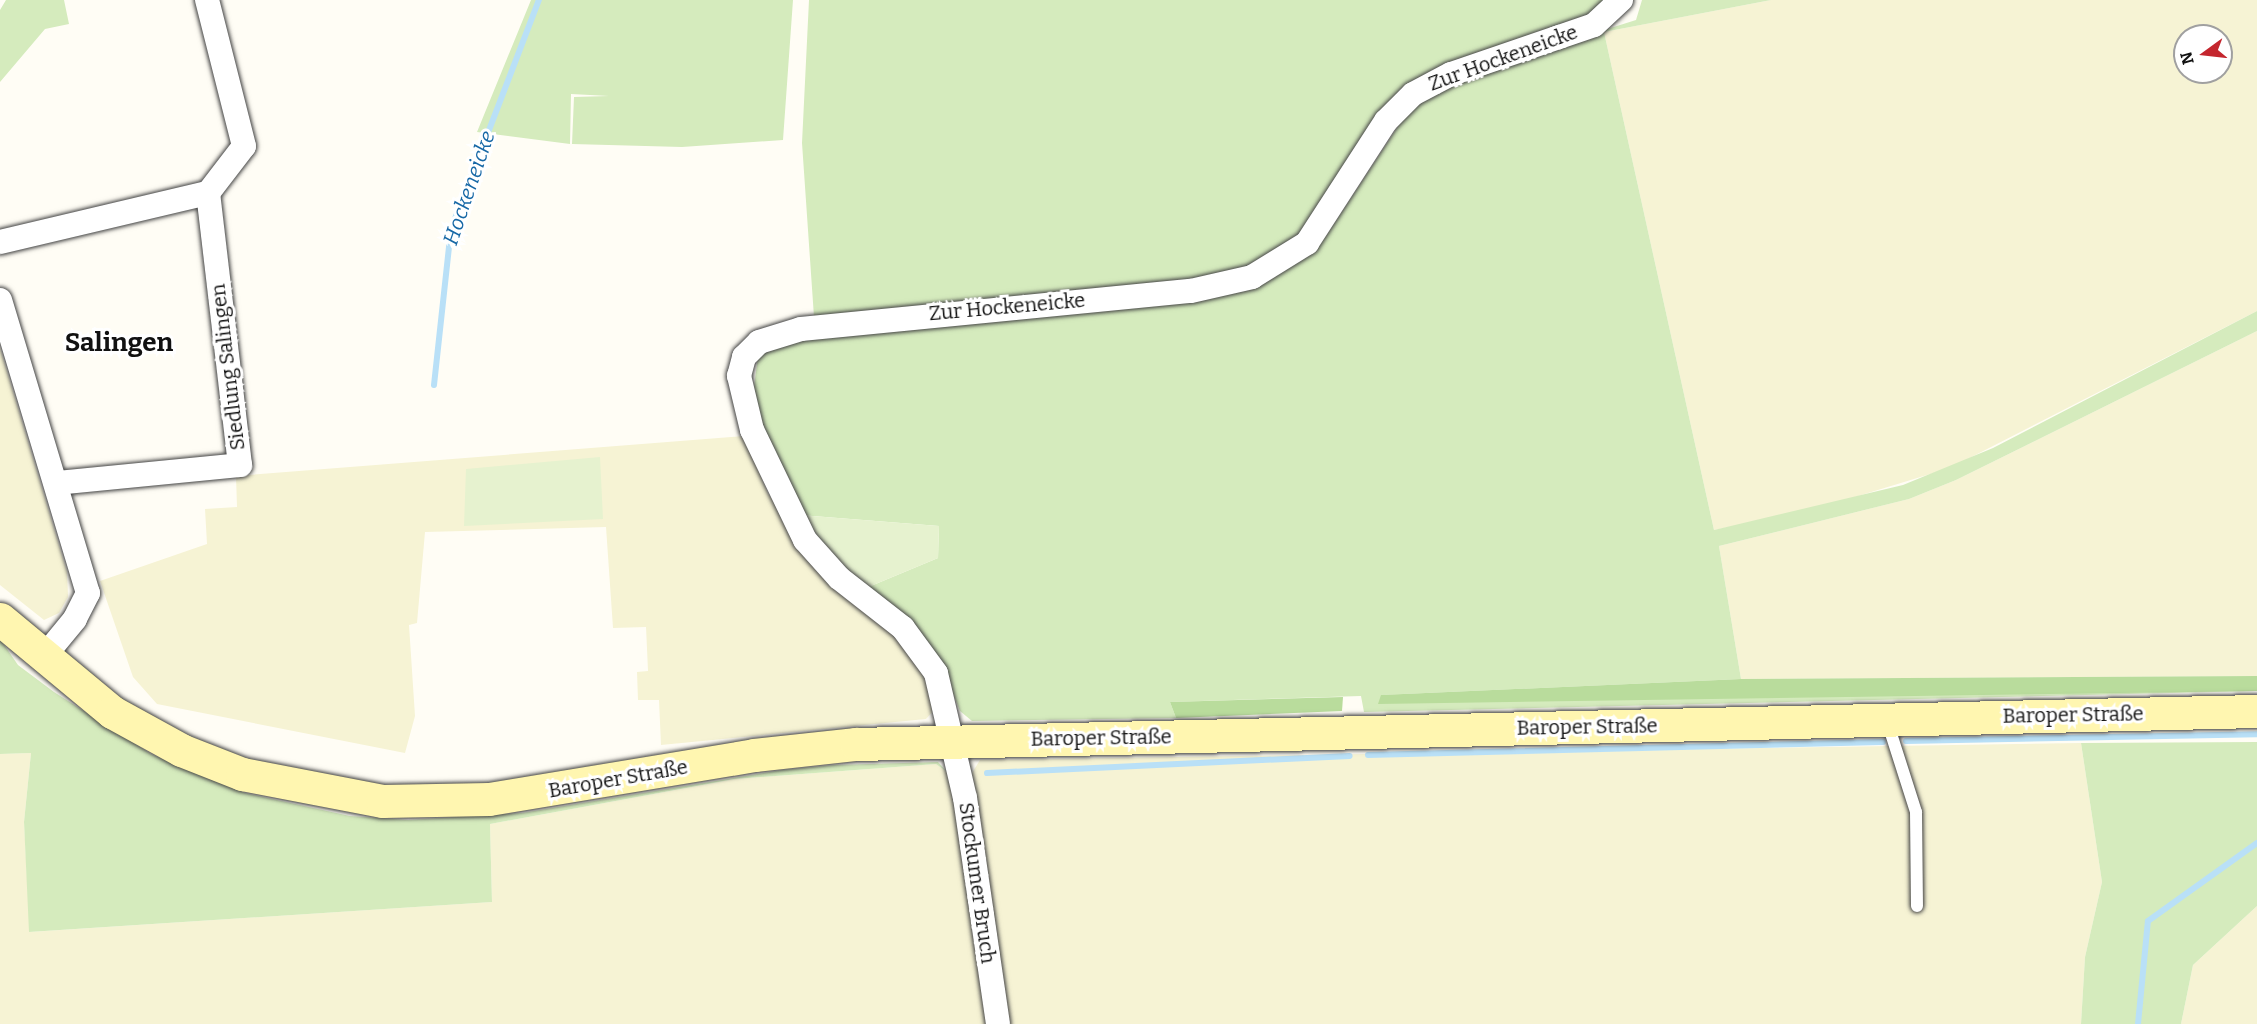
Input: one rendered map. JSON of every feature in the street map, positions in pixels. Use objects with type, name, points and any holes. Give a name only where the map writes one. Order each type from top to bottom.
[{"type":"main road","name":"Baroper Straße","points":[[0,619],[42,659],[112,712],[181,750],[242,774],[382,801],[539,793],[804,748],[955,741],[2257,711]]},
{"type":"street","points":[[0,242],[208,193],[244,147],[207,0]]},
{"type":"street","name":"Zur Hockeneicke","points":[[955,741],[942,688],[921,650],[805,540],[752,430],[739,376],[744,357],[759,342],[801,329],[1191,291],[1252,277],[1307,243],[1386,121],[1413,94],[1451,74],[1593,25],[1621,0]]},
{"type":"street","name":"Siedlung Salingen","points":[[57,483],[240,465],[208,193]]},
{"type":"street","points":[[0,300],[88,592],[75,619],[42,659]]},
{"type":"street","name":"Stockumer Bruch","points":[[955,741],[998,1024]]},
{"type":"lane","points":[[1887,720],[1916,812],[1917,906]]},
{"type":"shaded area","points":[[1771,0],[2257,0],[2257,311],[1950,468],[1809,511],[1714,530],[1604,32]]},
{"type":"shaded area","points":[[2257,331],[2257,676],[1741,679],[1719,546],[1909,499],[1956,480]]},
{"type":"shaded area","points":[[0,348],[67,572],[68,597],[59,613],[44,620],[0,585]]},
{"type":"shaded area","points":[[744,436],[768,494],[918,660],[936,708],[926,719],[661,745],[659,700],[638,700],[637,672],[648,671],[646,627],[613,628],[606,527],[425,532],[417,623],[409,625],[415,716],[405,753],[157,704],[133,677],[100,581],[207,544],[205,509],[237,507],[236,476]]},
{"type":"shaded area","points":[[2081,743],[2102,882],[2085,957],[2081,1024],[1008,1024],[969,778],[980,760]]},
{"type":"shaded area","points":[[31,753],[24,822],[30,932],[492,902],[490,824],[735,779],[936,764],[947,772],[957,801],[988,1024],[0,1024],[0,754]]},
{"type":"shaded area","points":[[2257,906],[2257,1024],[2181,1024],[2193,965]]},
{"type":"green space","points":[[6,0],[64,0],[69,24],[45,29],[0,82],[0,10]]},
{"type":"green space","points":[[531,0],[793,0],[783,140],[682,147],[572,144],[574,97],[609,96],[571,94],[570,144],[477,132]]},
{"type":"green space","points":[[809,0],[1610,0],[1597,15],[1400,89],[1313,224],[1268,262],[1207,282],[814,317],[802,143]]},
{"type":"green space","points":[[1642,0],[1771,0],[1604,32],[1714,530],[1903,485],[1993,448],[2257,311],[2257,331],[1956,480],[1909,499],[1719,546],[1741,679],[1381,695],[2257,691],[1364,712],[1361,696],[1170,702],[1176,718],[972,721],[960,711],[942,666],[866,588],[938,558],[939,526],[800,515],[764,435],[754,387],[758,356],[775,342],[1244,290],[1308,254],[1326,236],[1414,102],[1461,75],[1636,20]]},
{"type":"green space","points":[[600,457],[603,519],[464,526],[466,469]]},
{"type":"green space","points":[[800,515],[939,526],[938,558],[866,588],[838,565]]},
{"type":"green space","points":[[0,639],[18,665],[54,692],[151,754],[245,793],[350,816],[408,820],[522,813],[782,770],[834,765],[938,762],[947,772],[936,764],[735,779],[490,824],[492,902],[29,932],[24,822],[31,753],[0,754]]},
{"type":"green space","points":[[2257,676],[2257,691],[1378,704],[1381,695],[1741,679]]},
{"type":"green space","points":[[1343,697],[1342,711],[1176,718],[1170,702]]},
{"type":"green space","points":[[2257,742],[2257,906],[2193,965],[2181,1024],[2081,1024],[2085,957],[2102,882],[2081,743]]},
{"type":"waterway","name":"Hockeneicke","points":[[434,385],[451,229],[539,0]]},
{"type":"waterway","points":[[1906,741],[2257,734]]},
{"type":"waterway","points":[[1368,755],[1883,742]]},
{"type":"waterway","points":[[987,773],[1350,756]]},
{"type":"waterway","points":[[2138,1024],[2148,921],[2257,843]]},
{"type":"district","name":"Salingen","points":[[119,343]]}]
